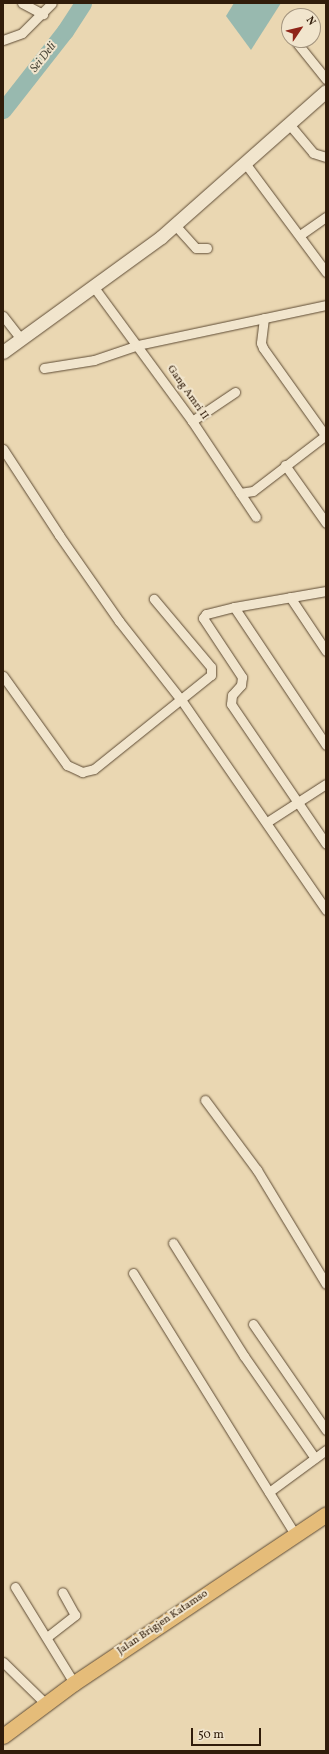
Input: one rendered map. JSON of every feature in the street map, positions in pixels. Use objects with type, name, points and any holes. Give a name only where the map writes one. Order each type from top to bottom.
[{"type":"main road","points":[[3,352],[175,225],[326,91]]},
{"type":"main road","name":"Jalan Brigjen Katamso","points":[[3,1736],[74,1683],[294,1534],[326,1514]]},
{"type":"street","points":[[22,3],[43,14]]},
{"type":"street","points":[[3,40],[22,33],[43,14],[52,3]]},
{"type":"street","points":[[301,48],[326,79]]},
{"type":"street","points":[[289,124],[313,152],[326,157]]},
{"type":"street","points":[[245,163],[300,235],[326,272]]},
{"type":"street","points":[[300,235],[326,217]]},
{"type":"street","points":[[175,225],[197,248],[207,248]]},
{"type":"street","name":"Gang Amri II","points":[[93,286],[138,345],[192,421],[256,517]]},
{"type":"street","points":[[44,368],[94,360],[138,345],[326,305]]},
{"type":"street","points":[[3,316],[20,338]]},
{"type":"street","points":[[240,493],[252,491],[326,435],[263,348],[261,343],[264,318]]},
{"type":"street","points":[[192,421],[235,392]]},
{"type":"street","points":[[3,449],[111,609],[182,701],[326,910]]},
{"type":"street","points":[[285,466],[326,523]]},
{"type":"street","points":[[326,591],[234,607],[206,614],[204,621],[242,677],[240,685],[232,695],[231,704],[326,844]]},
{"type":"street","points":[[290,597],[326,651]]},
{"type":"street","points":[[3,676],[67,765],[82,772],[100,765],[182,701],[211,675],[213,671],[154,599]]},
{"type":"street","points":[[234,607],[326,745]]},
{"type":"street","points":[[266,822],[326,784]]},
{"type":"street","points":[[205,1100],[257,1170],[326,1284]]},
{"type":"street","points":[[173,1243],[244,1356],[315,1458]]},
{"type":"street","points":[[133,1273],[294,1534]]},
{"type":"street","points":[[253,1324],[326,1430]]},
{"type":"street","points":[[268,1492],[326,1450]]},
{"type":"street","points":[[15,1586],[74,1683]]},
{"type":"street","points":[[47,1637],[75,1615],[62,1592]]},
{"type":"street","points":[[3,1662],[46,1704]]},
{"type":"water","points":[[234,3],[281,3],[251,50],[226,16]]},
{"type":"waterway","name":"Sei Deli","points":[[3,110],[65,31],[83,3]]}]
